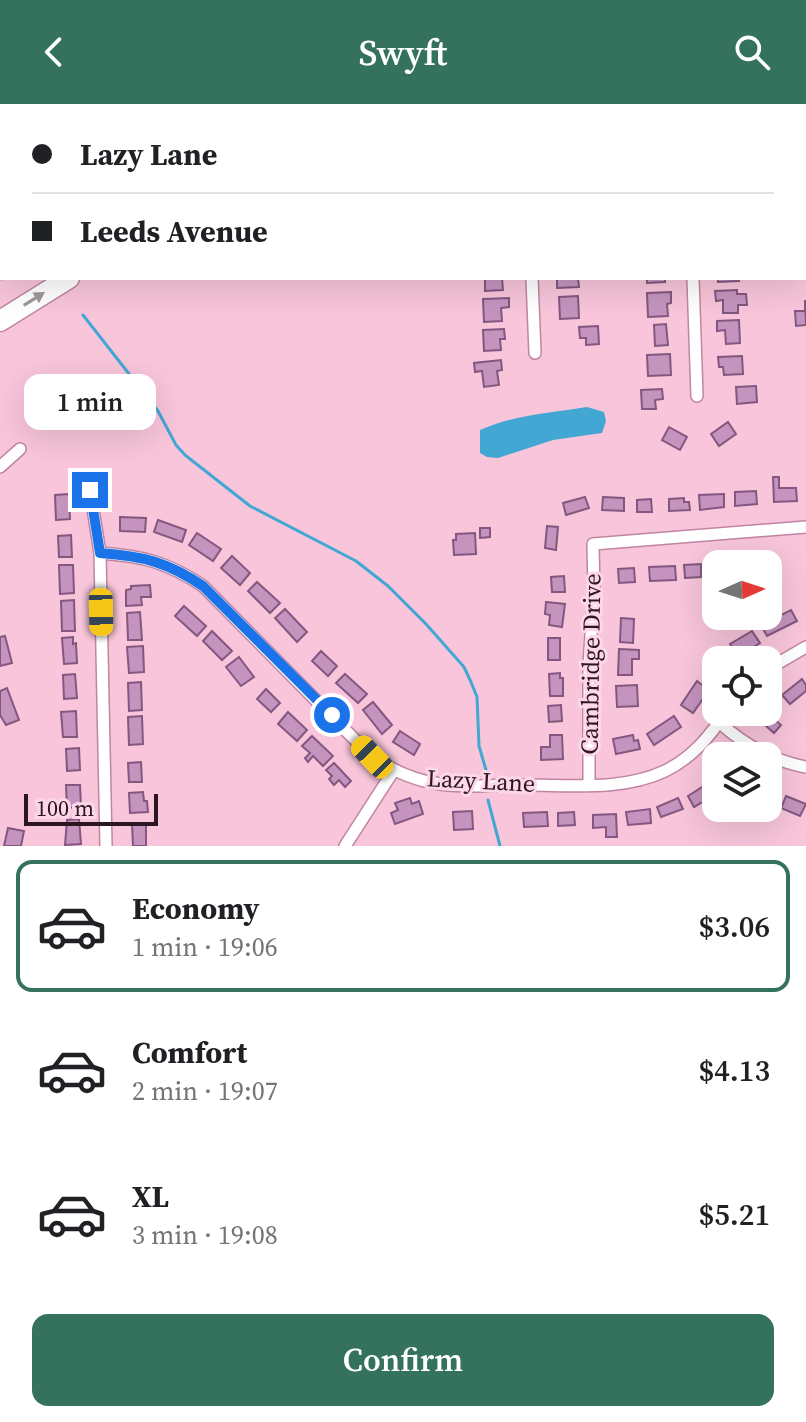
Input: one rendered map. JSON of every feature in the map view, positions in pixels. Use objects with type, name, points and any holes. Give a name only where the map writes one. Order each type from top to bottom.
[{"type":"highway","points":[[0,321],[66,280]]},
{"type":"street","points":[[532,280],[535,353]]},
{"type":"street","points":[[693,280],[697,396]]},
{"type":"street","points":[[0,467],[20,449]]},
{"type":"street","points":[[90,490],[100,553],[106,846]]},
{"type":"street","name":"Cambridge Drive","points":[[589,785],[593,544],[806,527]]},
{"type":"street","name":"Lazy Lane","points":[[100,553],[154,560],[178,570],[203,586],[372,757],[394,770],[439,784],[589,785],[632,782],[667,770],[699,747],[716,726]]},
{"type":"street","points":[[782,661],[806,647]]},
{"type":"street","points":[[732,726],[755,749],[806,767]]},
{"type":"street","points":[[345,846],[394,770]]},
{"type":"water","points":[[587,407],[604,412],[606,421],[602,433],[553,440],[498,458],[480,453],[480,430],[519,418]]},
{"type":"building","points":[[485,280],[502,280],[503,290],[485,291]]},
{"type":"building","points":[[557,280],[578,280],[579,287],[557,288]]},
{"type":"building","points":[[647,280],[665,280],[665,282],[647,283]]},
{"type":"building","points":[[737,290],[737,294],[746,294],[747,305],[738,305],[738,313],[723,313],[723,300],[716,301],[715,291]]},
{"type":"building","points":[[671,292],[671,303],[667,304],[668,316],[648,317],[647,293]]},
{"type":"building","points":[[578,296],[579,318],[560,319],[559,297]]},
{"type":"building","points":[[509,298],[509,307],[501,308],[502,321],[484,322],[483,299]]},
{"type":"building","points":[[805,300],[806,325],[796,326],[795,311],[805,311]]},
{"type":"building","points":[[739,320],[740,343],[726,344],[725,330],[717,331],[717,321]]},
{"type":"building","points":[[666,324],[668,345],[655,346],[654,325]]},
{"type":"building","points":[[598,326],[599,344],[586,345],[586,338],[580,338],[579,327]]},
{"type":"building","points":[[504,329],[505,339],[500,339],[501,350],[484,351],[483,330]]},
{"type":"building","points":[[670,354],[671,375],[648,376],[647,355]]},
{"type":"building","points":[[742,356],[743,374],[724,375],[718,357]]},
{"type":"building","points":[[501,360],[502,370],[497,371],[499,385],[484,387],[482,371],[475,372],[474,363]]},
{"type":"building","points":[[756,386],[757,402],[737,404],[736,387]]},
{"type":"building","points":[[662,389],[663,399],[655,400],[656,409],[642,409],[641,390]]},
{"type":"building","points":[[728,422],[736,434],[719,446],[711,434]]},
{"type":"building","points":[[669,427],[687,437],[680,450],[662,440]]},
{"type":"building","points":[[773,477],[779,477],[779,488],[796,488],[797,501],[774,502]]},
{"type":"building","points":[[756,491],[757,504],[735,506],[735,492]]},
{"type":"building","points":[[69,494],[70,519],[56,520],[55,495]]},
{"type":"building","points":[[724,494],[724,507],[700,510],[699,495]]},
{"type":"building","points":[[585,497],[589,508],[566,515],[563,503]]},
{"type":"building","points":[[603,497],[624,498],[624,511],[602,510]]},
{"type":"building","points":[[684,498],[684,502],[689,502],[690,510],[669,511],[669,499]]},
{"type":"building","points":[[651,499],[652,512],[637,512],[637,500]]},
{"type":"building","points":[[120,517],[146,518],[145,532],[120,531]]},
{"type":"building","points":[[158,520],[186,530],[182,542],[154,532]]},
{"type":"building","points":[[547,526],[558,527],[556,550],[545,548]]},
{"type":"building","points":[[480,528],[490,528],[490,537],[480,538]]},
{"type":"building","points":[[197,533],[221,549],[213,561],[189,545]]},
{"type":"building","points":[[475,533],[476,554],[454,555],[453,540],[456,540],[456,534]]},
{"type":"building","points":[[71,535],[72,557],[59,557],[58,536]]},
{"type":"building","points":[[232,556],[250,573],[240,585],[221,568]]},
{"type":"building","points":[[701,564],[701,577],[685,578],[684,565]]},
{"type":"building","points":[[59,565],[73,565],[74,593],[60,594]]},
{"type":"building","points":[[675,566],[676,580],[650,581],[649,567]]},
{"type":"building","points":[[634,568],[635,582],[619,583],[618,569]]},
{"type":"building","points":[[564,576],[565,592],[552,592],[551,577]]},
{"type":"building","points":[[257,582],[280,603],[270,613],[248,591]]},
{"type":"building","points":[[150,585],[151,597],[141,597],[142,605],[126,606],[126,590],[131,586]]},
{"type":"building","points":[[74,600],[75,631],[62,631],[61,601]]},
{"type":"building","points":[[546,602],[565,604],[562,627],[549,625],[550,615],[545,614]]},
{"type":"building","points":[[184,606],[206,626],[197,636],[175,616]]},
{"type":"building","points":[[285,609],[307,632],[297,642],[275,618]]},
{"type":"building","points":[[791,610],[797,621],[782,628],[782,614]]},
{"type":"building","points":[[140,612],[142,640],[128,640],[127,613]]},
{"type":"building","points":[[621,618],[634,619],[633,643],[620,642]]},
{"type":"building","points":[[764,630],[779,630],[767,636]]},
{"type":"building","points":[[212,631],[232,651],[222,660],[203,641]]},
{"type":"building","points":[[752,631],[760,643],[755,646],[730,644]]},
{"type":"building","points":[[5,636],[12,663],[0,666],[0,637]]},
{"type":"building","points":[[73,637],[77,663],[64,664],[62,638]]},
{"type":"building","points":[[548,638],[560,638],[560,660],[548,660]]},
{"type":"building","points":[[143,646],[144,672],[129,673],[127,647]]},
{"type":"building","points":[[619,649],[639,650],[639,659],[632,659],[632,675],[618,675]]},
{"type":"building","points":[[321,651],[337,666],[328,676],[312,661]]},
{"type":"building","points":[[239,657],[254,677],[241,686],[226,667]]},
{"type":"building","points":[[560,673],[563,696],[550,696],[549,674]]},
{"type":"building","points":[[75,674],[77,698],[64,699],[63,675]]},
{"type":"building","points":[[345,674],[367,694],[358,703],[336,683]]},
{"type":"building","points":[[802,679],[806,685],[806,691],[790,704],[782,695]]},
{"type":"building","points":[[697,681],[702,685],[702,700],[693,713],[681,705]]},
{"type":"building","points":[[141,682],[142,710],[129,711],[128,683]]},
{"type":"building","points":[[637,685],[638,706],[617,707],[616,686]]},
{"type":"building","points":[[7,688],[19,720],[6,725],[0,715],[0,691]]},
{"type":"building","points":[[266,689],[280,703],[271,712],[257,699]]},
{"type":"building","points":[[373,702],[392,725],[382,734],[363,710]]},
{"type":"building","points":[[561,705],[562,721],[549,722],[548,706]]},
{"type":"building","points":[[76,711],[77,737],[63,737],[61,712]]},
{"type":"building","points":[[288,712],[307,730],[297,741],[278,724]]},
{"type":"building","points":[[142,716],[143,744],[129,745],[128,717]]},
{"type":"building","points":[[674,716],[681,727],[654,745],[647,734]]},
{"type":"building","points":[[766,726],[780,726],[774,733]]},
{"type":"building","points":[[400,731],[420,744],[414,755],[393,742]]},
{"type":"building","points":[[550,735],[562,735],[563,759],[541,760],[541,747],[550,747]]},
{"type":"building","points":[[633,735],[640,749],[616,754],[613,739]]},
{"type":"building","points":[[312,736],[333,756],[323,766],[313,756],[308,762],[305,758],[310,753],[302,746]]},
{"type":"building","points":[[79,748],[80,770],[67,771],[66,749]]},
{"type":"building","points":[[141,762],[142,782],[129,782],[128,763]]},
{"type":"building","points":[[334,763],[351,781],[345,787],[339,780],[334,785],[329,779],[332,776],[326,770]]},
{"type":"building","points":[[66,785],[80,785],[81,807],[67,808]]},
{"type":"building","points":[[702,787],[702,802],[694,807],[688,796]]},
{"type":"building","points":[[143,792],[148,812],[130,813],[129,793]]},
{"type":"building","points":[[786,796],[806,804],[800,816],[782,808]]},
{"type":"building","points":[[410,798],[412,804],[419,801],[423,814],[395,824],[391,813],[398,810],[395,803]]},
{"type":"building","points":[[678,798],[683,809],[661,817],[657,807]]},
{"type":"building","points":[[650,809],[651,823],[628,825],[626,812]]},
{"type":"building","points":[[472,811],[473,829],[454,830],[453,812]]},
{"type":"building","points":[[547,812],[548,826],[524,827],[523,813]]},
{"type":"building","points":[[574,812],[575,825],[558,826],[558,813]]},
{"type":"building","points":[[616,814],[617,837],[606,837],[606,827],[593,828],[593,815]]},
{"type":"building","points":[[79,819],[81,844],[65,845],[67,820]]},
{"type":"building","points":[[132,824],[146,824],[146,846],[133,846]]},
{"type":"building","points":[[8,828],[24,831],[21,846],[4,846]]},
{"type":"waterway","points":[[83,315],[158,411],[176,445],[185,455],[250,506],[356,561],[388,586],[426,624],[464,667],[471,682],[477,697],[479,746],[486,770]]},
{"type":"waterway","points":[[488,800],[500,846]]},
{"type":"route","points":[[90,490],[100,553],[154,560],[178,570],[203,586],[332,715]]}]
